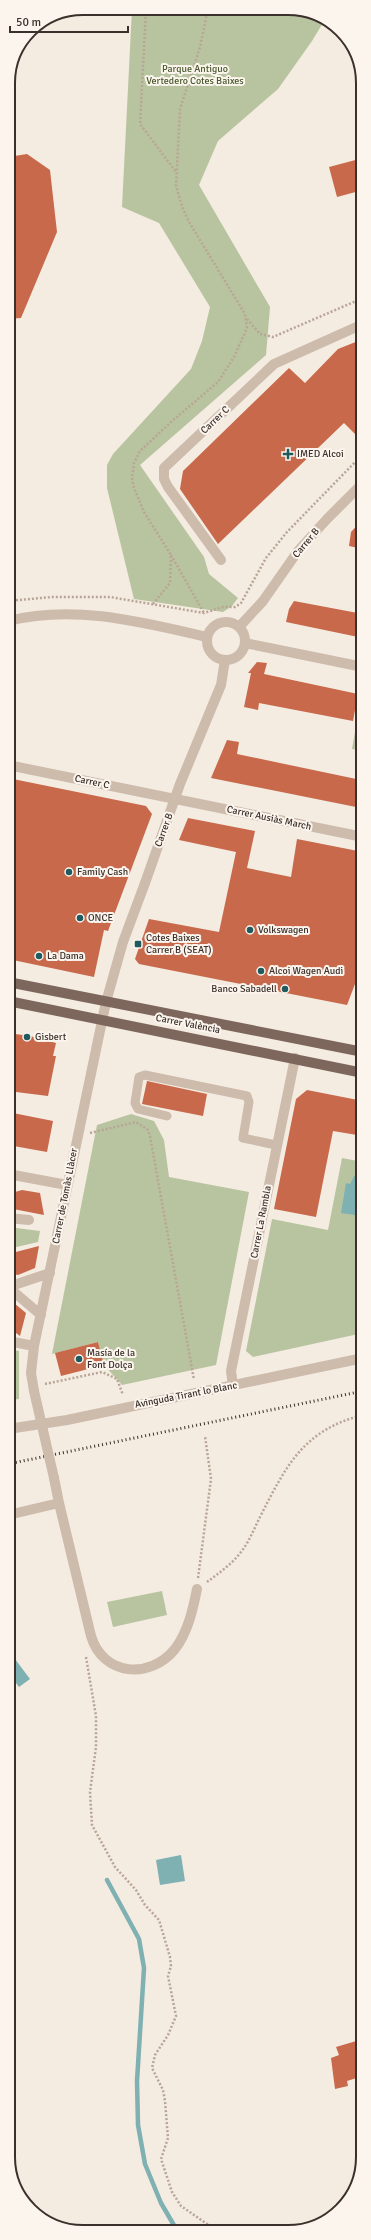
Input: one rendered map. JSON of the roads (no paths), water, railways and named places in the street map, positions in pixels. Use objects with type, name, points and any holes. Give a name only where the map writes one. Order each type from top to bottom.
[{"type":"main road","name":"Carrer València","points":[[15,983],[356,1050]]},
{"type":"main road","name":"Carrer València","points":[[15,1002],[356,1071]]},
{"type":"street","name":"Carrer C","points":[[221,560],[168,487],[164,479],[164,468],[274,364],[356,327]]},
{"type":"street","name":"Carrer B","points":[[239,627],[263,602],[298,551],[356,495]]},
{"type":"street","points":[[15,620],[57,614],[105,615],[207,637]]},
{"type":"street","points":[[223,622],[232,622],[239,627],[243,632],[245,643],[240,653],[231,659],[225,660],[216,657],[209,650],[207,637],[211,628],[223,622]]},
{"type":"street","points":[[245,643],[356,666]]},
{"type":"street","name":"Carrer B","points":[[106,1002],[123,942],[175,799],[220,685],[225,660]]},
{"type":"street","name":"Carrer C","points":[[15,766],[175,799]]},
{"type":"street","name":"Carrer Ausiàs March","points":[[175,799],[356,836]]},
{"type":"street","name":"Carrer de Tomàs Llàcer","points":[[106,1002],[34,1346],[31,1373],[59,1503],[91,1636],[97,1652],[110,1664],[129,1670],[152,1666],[167,1657],[182,1637],[193,1608],[196,1589]]},
{"type":"street","name":"Carrer La Rambla","points":[[234,1386],[230,1371],[295,1058]]},
{"type":"street","points":[[15,1175],[67,1185]]},
{"type":"street","points":[[15,1219],[29,1220]]},
{"type":"street","points":[[15,1284],[50,1273]]},
{"type":"street","points":[[15,1292],[41,1314]]},
{"type":"street","points":[[15,1342],[34,1346]]},
{"type":"street","name":"Avinguda Tirant lo Blanc","points":[[15,1428],[234,1386],[356,1360]]},
{"type":"street","points":[[15,1513],[59,1503]]},
{"type":"lane","points":[[167,1116],[138,1109],[135,1103],[139,1077],[145,1075],[247,1096],[249,1102],[243,1138],[276,1145]]},
{"type":"water","points":[[354,1176],[356,1176],[356,1215],[341,1213],[346,1183],[350,1184]]},
{"type":"water","points":[[15,1659],[30,1679],[19,1687],[15,1682]]},
{"type":"water","points":[[181,1855],[185,1881],[160,1885],[156,1860]]},
{"type":"waterway","points":[[107,1880],[139,1939],[144,1968],[137,2081],[138,2125],[145,2164],[161,2203],[174,2225]]},
{"type":"railway","points":[[15,1463],[356,1392]]},
{"type":"place","name":"IMED Alcoi","points":[[288,454]]},
{"type":"place","name":"Family Cash","points":[[69,872]]},
{"type":"place","name":"ONCE","points":[[80,918]]},
{"type":"place","name":"Volkswagen","points":[[250,930]]},
{"type":"place","name":"Cotes Baixes Carrer B (SEAT)","points":[[138,944]]},
{"type":"place","name":"La Dama","points":[[39,956]]},
{"type":"place","name":"Alcoi Wagen Audi","points":[[261,971]]},
{"type":"place","name":"Banco Sabadell","points":[[285,989]]},
{"type":"place","name":"Gisbert","points":[[27,1037]]},
{"type":"place","name":"Masía de la Font Dolça","points":[[79,1359]]},
{"type":"park label","name":"Parque Antiguo Vertedero Cotes Baixes","points":[[195,74]]}]
